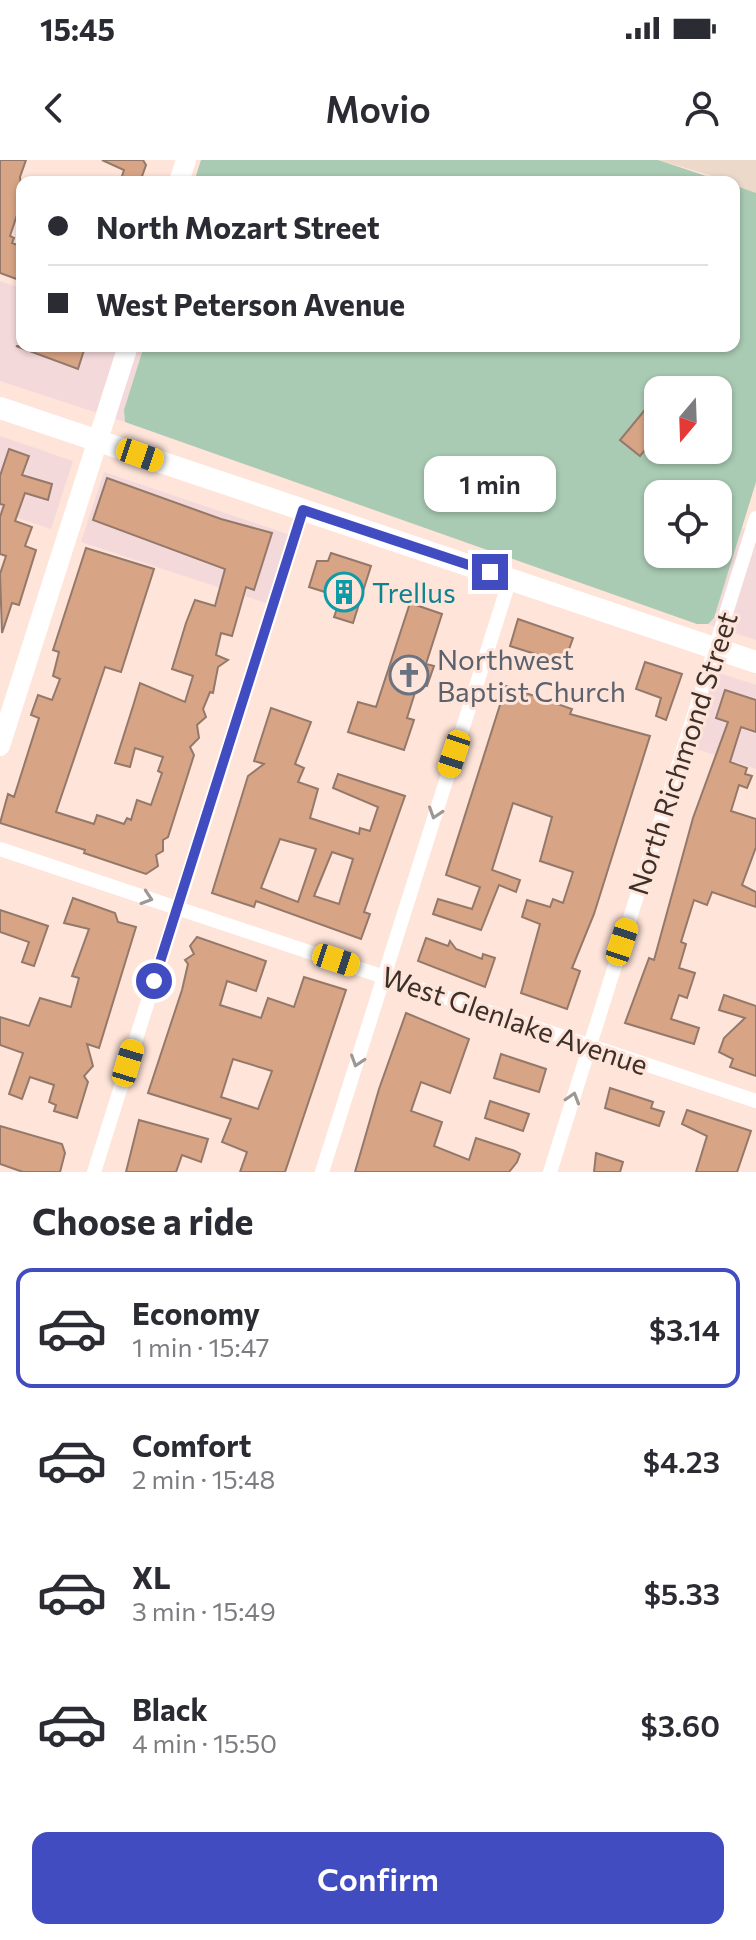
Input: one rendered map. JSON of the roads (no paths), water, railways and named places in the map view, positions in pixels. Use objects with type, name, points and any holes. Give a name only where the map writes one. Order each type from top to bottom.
[{"type":"main road","points":[[0,746],[126,352]]},
{"type":"main road","points":[[0,408],[756,662]]},
{"type":"street","points":[[94,1172],[303,510]]},
{"type":"street","name":"North Richmond Street","points":[[550,1172],[756,518]]},
{"type":"street","points":[[322,1172],[510,579]]},
{"type":"street","name":"West Glenlake Avenue","points":[[0,849],[756,1101]]},
{"type":"place","name":"Trellus","points":[[344,592]]},
{"type":"place","name":"Northwest Baptist Church","points":[[409,675]]}]
